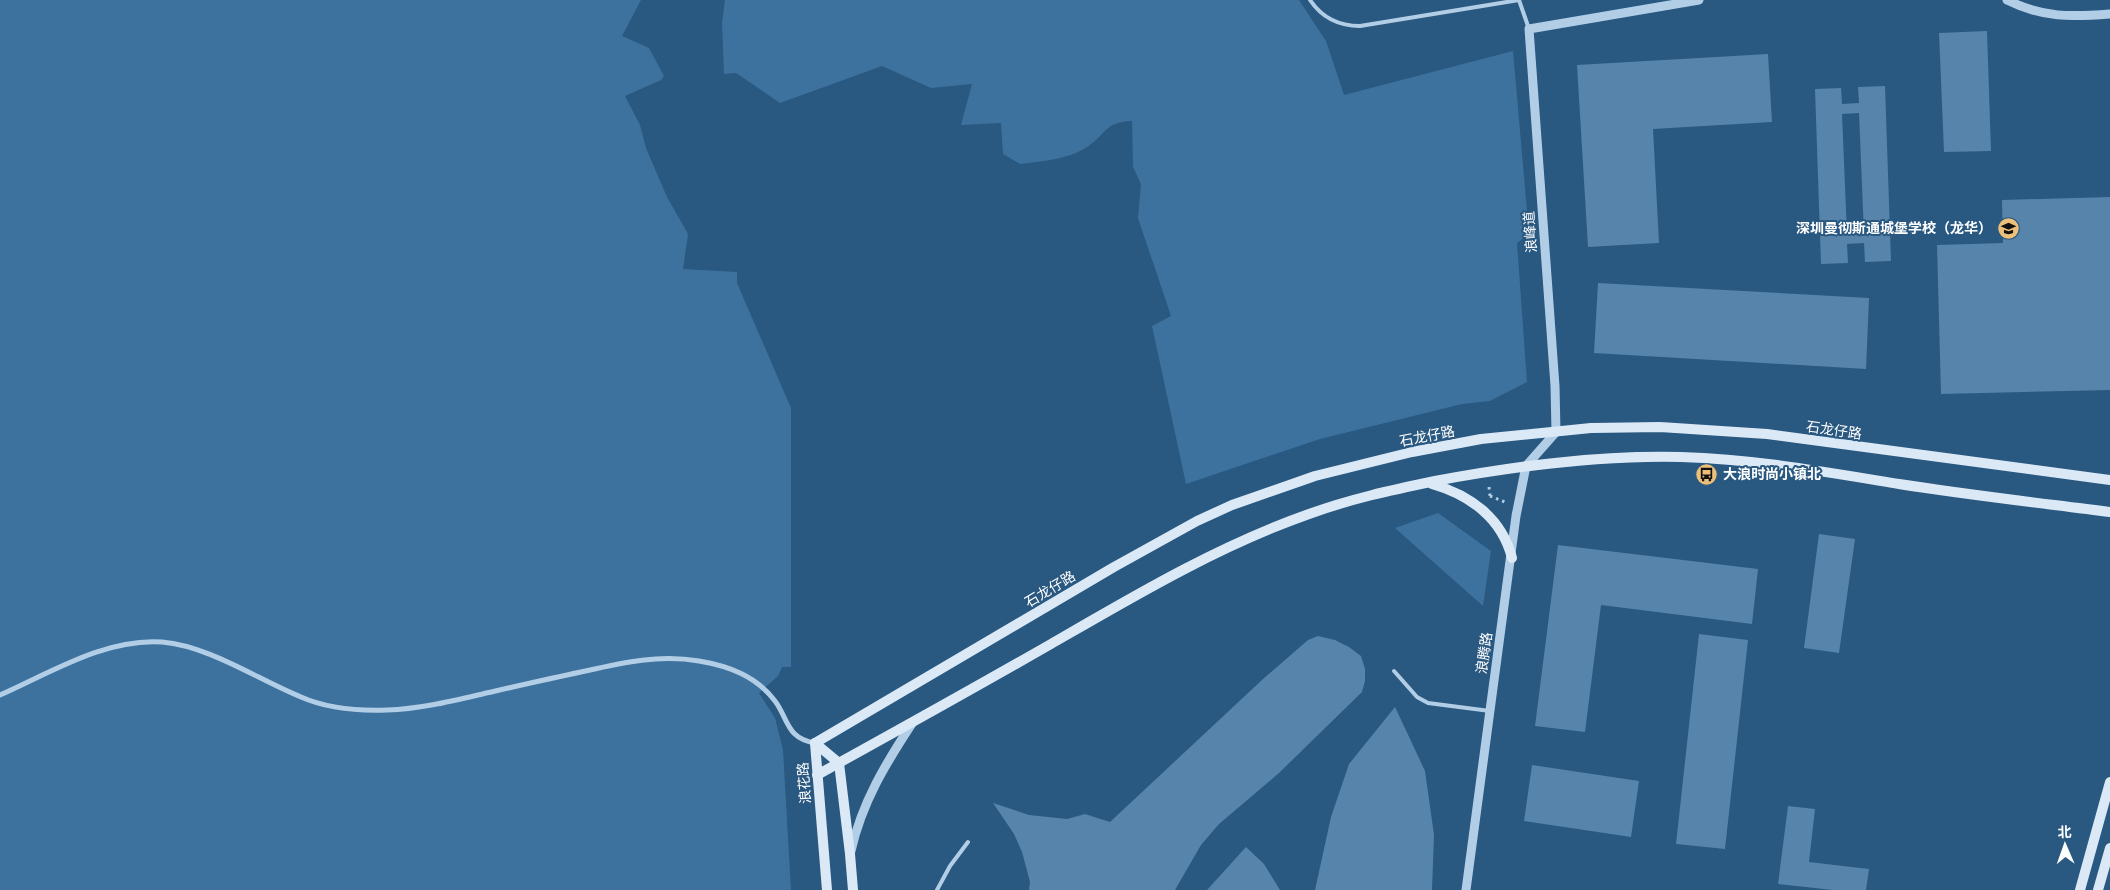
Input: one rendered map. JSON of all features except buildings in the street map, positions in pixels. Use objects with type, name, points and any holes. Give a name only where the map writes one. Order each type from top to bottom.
[{"type":"main road","name":"石龙仔路","points":[[815,743],[1114,567],[1197,522],[1232,505],[1315,476],[1371,461],[1481,439],[1591,428],[1660,427],[1767,434],[2110,480]]},
{"type":"main road","points":[[817,775],[1134,598],[1247,540],[1308,514],[1338,504],[1428,483],[1526,466],[1590,459],[1647,457],[1719,459],[1826,470],[1899,484],[2110,512]]},
{"type":"main road","points":[[1428,483],[1465,497],[1492,518],[1508,544],[1512,558]]},
{"type":"main road","name":"浪花路","points":[[815,743],[839,763]]},
{"type":"main road","name":"浪花路","points":[[815,743],[827,890]]},
{"type":"main road","points":[[839,763],[853,890]]},
{"type":"main road","points":[[2080,890],[2110,782]]},
{"type":"main road","points":[[2098,890],[2110,848]]},
{"type":"street","points":[[1528,29],[1699,0]]},
{"type":"street","points":[[2007,0],[2034,10],[2067,17],[2110,14]]},
{"type":"street","name":"浪峰道","points":[[1528,29],[1555,386],[1556,432]]},
{"type":"street","points":[[1526,466],[1556,432]]},
{"type":"street","name":"浪腾路","points":[[1466,890],[1512,558],[1516,516],[1526,466]]},
{"type":"street","points":[[0,695],[100,652],[130,644],[162,642],[197,650],[302,698],[322,704],[372,710],[409,709],[446,702],[635,660],[683,659],[726,667],[749,677],[776,702],[789,728],[796,736],[804,741],[815,743]]},
{"type":"street","points":[[850,854],[856,829],[870,793],[914,722]]},
{"type":"lane","points":[[1310,0],[1320,13],[1348,26],[1360,26],[1519,0],[1528,29]]},
{"type":"lane","points":[[1394,671],[1418,697],[1428,703],[1490,711]]},
{"type":"lane","points":[[937,890],[950,866],[968,842]]},
{"type":"path","points":[[1488,487],[1490,496],[1505,502]]},
{"type":"shaded area","points":[[0,0],[641,0],[622,36],[649,48],[664,76],[661,80],[625,96],[640,125],[646,148],[667,197],[688,234],[683,269],[737,272],[737,283],[791,408],[791,667],[782,667],[778,676],[759,693],[775,718],[783,750],[791,890],[0,890]]},
{"type":"shaded area","points":[[725,0],[1299,0],[1326,41],[1344,95],[1513,51],[1529,234],[1517,243],[1527,382],[1490,401],[1462,404],[1320,439],[1186,484],[1152,326],[1171,316],[1138,218],[1141,184],[1133,167],[1132,121],[1111,126],[1094,142],[1071,155],[1020,164],[1003,154],[1001,123],[961,125],[972,84],[931,88],[882,66],[780,103],[736,73],[724,74],[722,23]]},
{"type":"shaded area","points":[[1438,513],[1491,551],[1483,606],[1395,528]]},
{"type":"place","name":"深圳曼彻斯通城堡学校（龙华）","points":[[2008,228]]},
{"type":"place","name":"大浪时尚小镇北","points":[[1707,474]]}]
